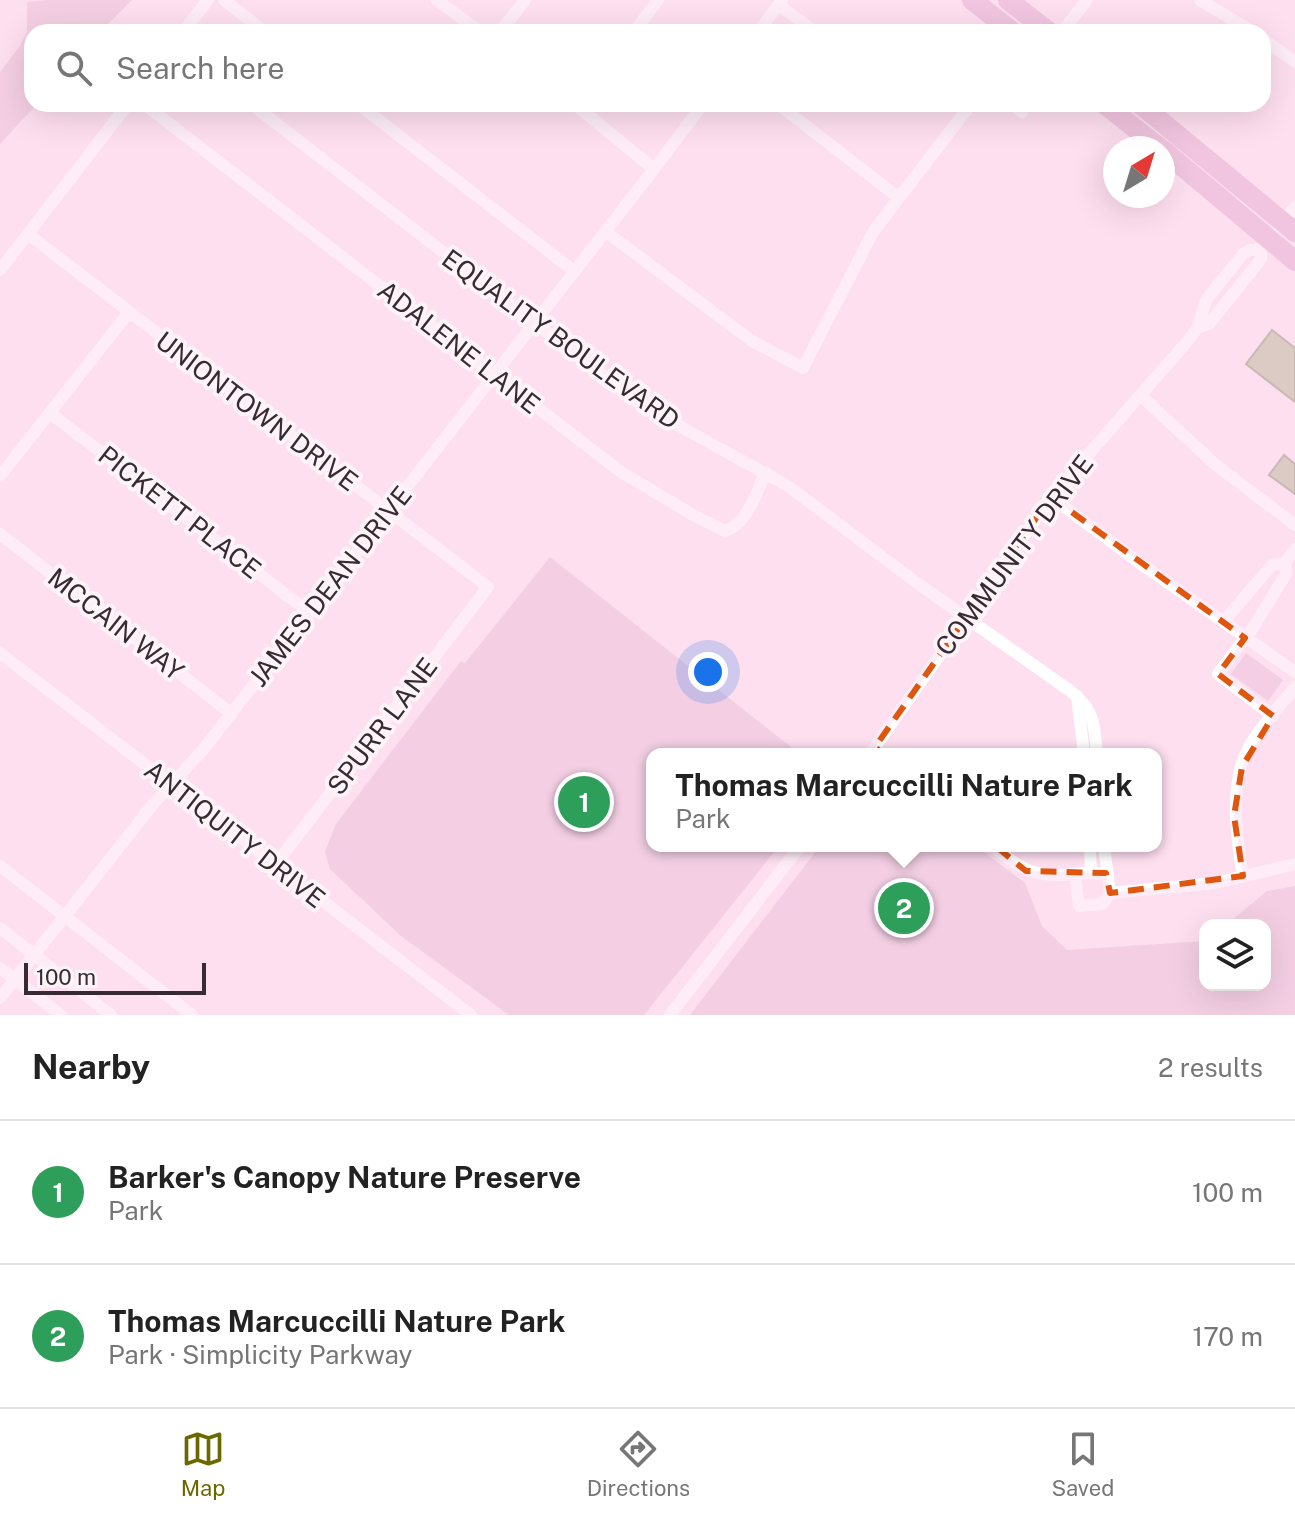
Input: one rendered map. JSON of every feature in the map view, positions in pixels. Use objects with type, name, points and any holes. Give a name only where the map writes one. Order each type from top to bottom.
[{"type":"main road","points":[[972,0],[1003,24]]},
{"type":"main road","points":[[1008,0],[1039,24]]},
{"type":"main road","points":[[1114,112],[1145,136]]},
{"type":"main road","points":[[1150,112],[1291,220]]},
{"type":"main road","points":[[1175,161],[1265,244],[1295,261]]},
{"type":"street","points":[[189,24],[208,0]]},
{"type":"street","points":[[224,0],[255,24]]},
{"type":"street","points":[[437,0],[469,24]]},
{"type":"street","points":[[506,24],[525,0]]},
{"type":"street","points":[[640,24],[658,0]]},
{"type":"street","points":[[1068,24],[1087,0]]},
{"type":"street","points":[[1200,0],[1240,24]]},
{"type":"street","points":[[764,24],[781,2],[806,24]]},
{"type":"street","points":[[1271,45],[1295,62]]},
{"type":"street","points":[[0,270],[122,112]]},
{"type":"street","name":"ADALENE LANE","points":[[154,112],[621,472],[725,531],[734,528],[743,517],[766,472]]},
{"type":"street","name":"EQUALITY BOULEVARD","points":[[261,112],[643,406],[766,472],[1077,696],[1092,716],[1096,748]]},
{"type":"street","points":[[368,112],[574,271]]},
{"type":"street","points":[[585,112],[654,169]]},
{"type":"street","name":"JAMES DEAN DRIVE","points":[[0,998],[170,784],[232,714],[697,112]]},
{"type":"street","points":[[788,112],[899,198]]},
{"type":"street","points":[[605,231],[752,341],[803,368],[873,232],[965,112]]},
{"type":"street","name":"COMMUNITY DRIVE","points":[[879,748],[1051,497],[1198,327],[1206,300],[1243,254],[1265,244],[1291,220]]},
{"type":"street","name":"UNIONTOWN DRIVE","points":[[28,234],[488,587]]},
{"type":"street","points":[[0,476],[129,312]]},
{"type":"street","points":[[1141,396],[1216,465],[1295,525]]},
{"type":"street","name":"PICKETT PLACE","points":[[50,413],[310,613]]},
{"type":"street","points":[[1051,497],[1295,672]]},
{"type":"street","name":"MCCAIN WAY","points":[[0,534],[232,714]]},
{"type":"street","points":[[1273,716],[1218,674],[1246,639],[1286,574],[1285,563],[1295,549]]},
{"type":"street","points":[[1224,621],[1272,565],[1285,563]]},
{"type":"street","name":"SPURR LANE","points":[[275,865],[488,587]]},
{"type":"street","name":"ANTIQUITY DRIVE","points":[[0,653],[471,1015]]},
{"type":"street","points":[[1243,876],[1234,816],[1242,767],[1249,747],[1295,687]]},
{"type":"street","points":[[1077,696],[1083,748]]},
{"type":"street","points":[[670,1015],[795,852]]},
{"type":"street","points":[[1000,852],[1033,874],[1107,875]]},
{"type":"street","points":[[1090,852],[1091,873]]},
{"type":"street","points":[[1075,874],[1079,906],[1103,904],[1110,893],[1105,852]]},
{"type":"street","points":[[1110,893],[1216,883],[1295,864]]},
{"type":"street","points":[[0,866],[192,1015]]},
{"type":"street","points":[[0,928],[111,1015]]},
{"type":"street","points":[[0,968],[61,1015]]},
{"type":"highlighted area","points":[[1051,497],[1245,638],[1218,674],[1273,716],[1242,767],[1234,816],[1243,876],[1110,893],[1106,873],[1026,871],[875,747]]},
{"type":"shaded area","points":[[132,0],[108,24],[27,24],[27,2]]},
{"type":"shaded area","points":[[24,38],[24,112],[30,112],[0,144],[0,72]]},
{"type":"shaded area","points":[[550,557],[792,748],[646,748],[646,852],[774,852],[644,1015],[509,1015],[401,936],[330,869],[325,852],[336,824],[461,661],[465,663]]},
{"type":"shaded area","points":[[1246,653],[1283,680],[1268,701],[1231,674]]},
{"type":"shaded area","points":[[815,852],[984,852],[1025,883],[1042,926],[1067,950],[1199,941],[1199,991],[1271,991],[1271,919],[1233,919],[1267,891],[1295,886],[1295,1015],[690,1015]]},
{"type":"building","points":[[1272,330],[1295,348],[1295,402],[1246,364]]},
{"type":"building","points":[[1284,455],[1295,464],[1295,494],[1269,475]]},
{"type":"place","name":"Barker's Canopy Nature Preserve","points":[[584,802]]},
{"type":"place","name":"Thomas Marcuccilli Nature Park","points":[[904,908]]}]
